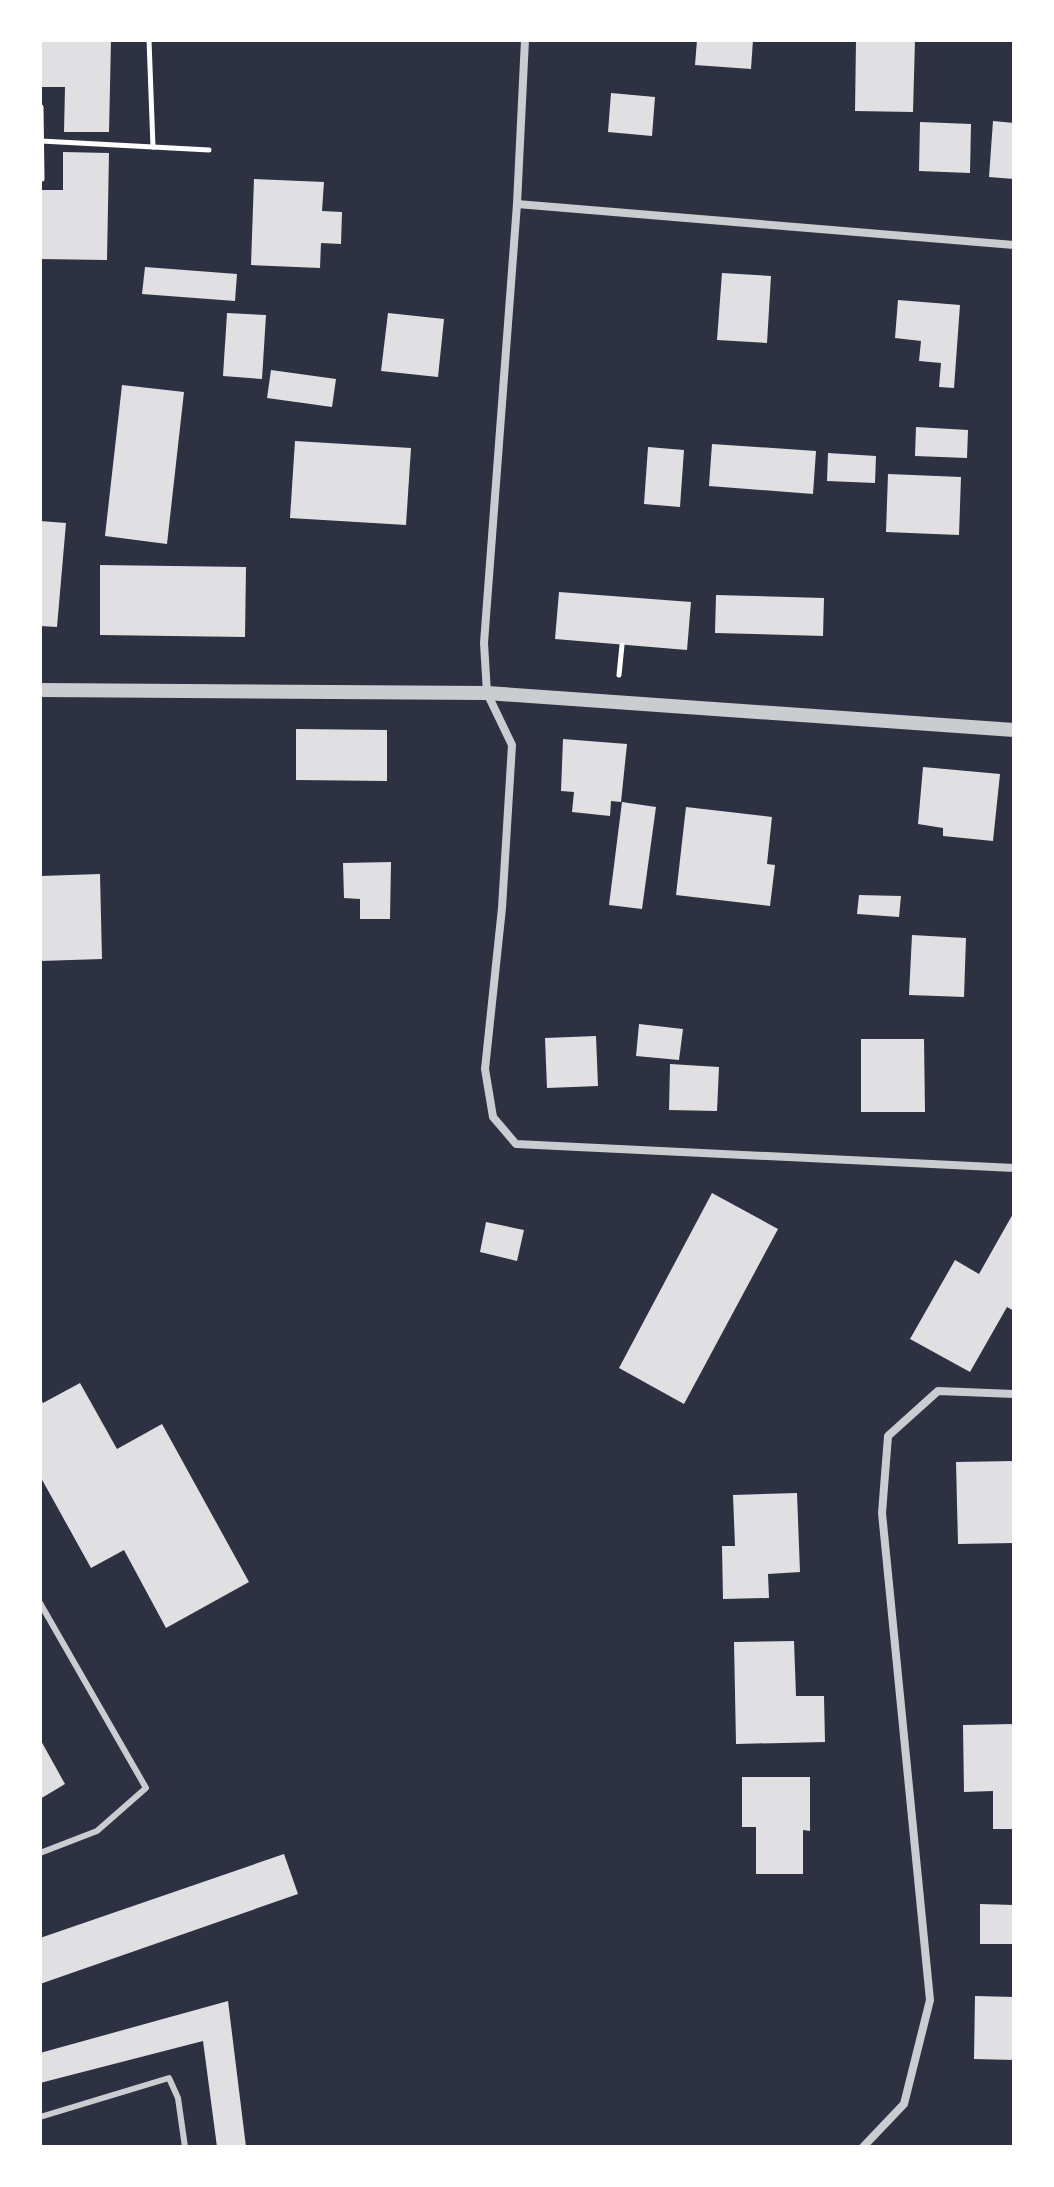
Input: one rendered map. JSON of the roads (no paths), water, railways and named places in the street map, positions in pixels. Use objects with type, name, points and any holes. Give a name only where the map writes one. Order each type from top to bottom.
[{"type":"street","points":[[525,40],[517,204],[484,643],[487,693],[512,745],[502,908],[485,1069],[493,1117],[516,1144],[1014,1168]]},
{"type":"street","points":[[517,204],[1014,245]]},
{"type":"street","points":[[40,690],[487,693],[1014,730]]},
{"type":"street","points":[[863,2147],[904,2104],[930,2000],[882,1513],[888,1436],[938,1391],[1014,1394]]},
{"type":"lane","points":[[40,1603],[146,1788],[97,1831],[40,1853]]},
{"type":"lane","points":[[40,2117],[169,2078],[178,2098],[185,2147]]}]
